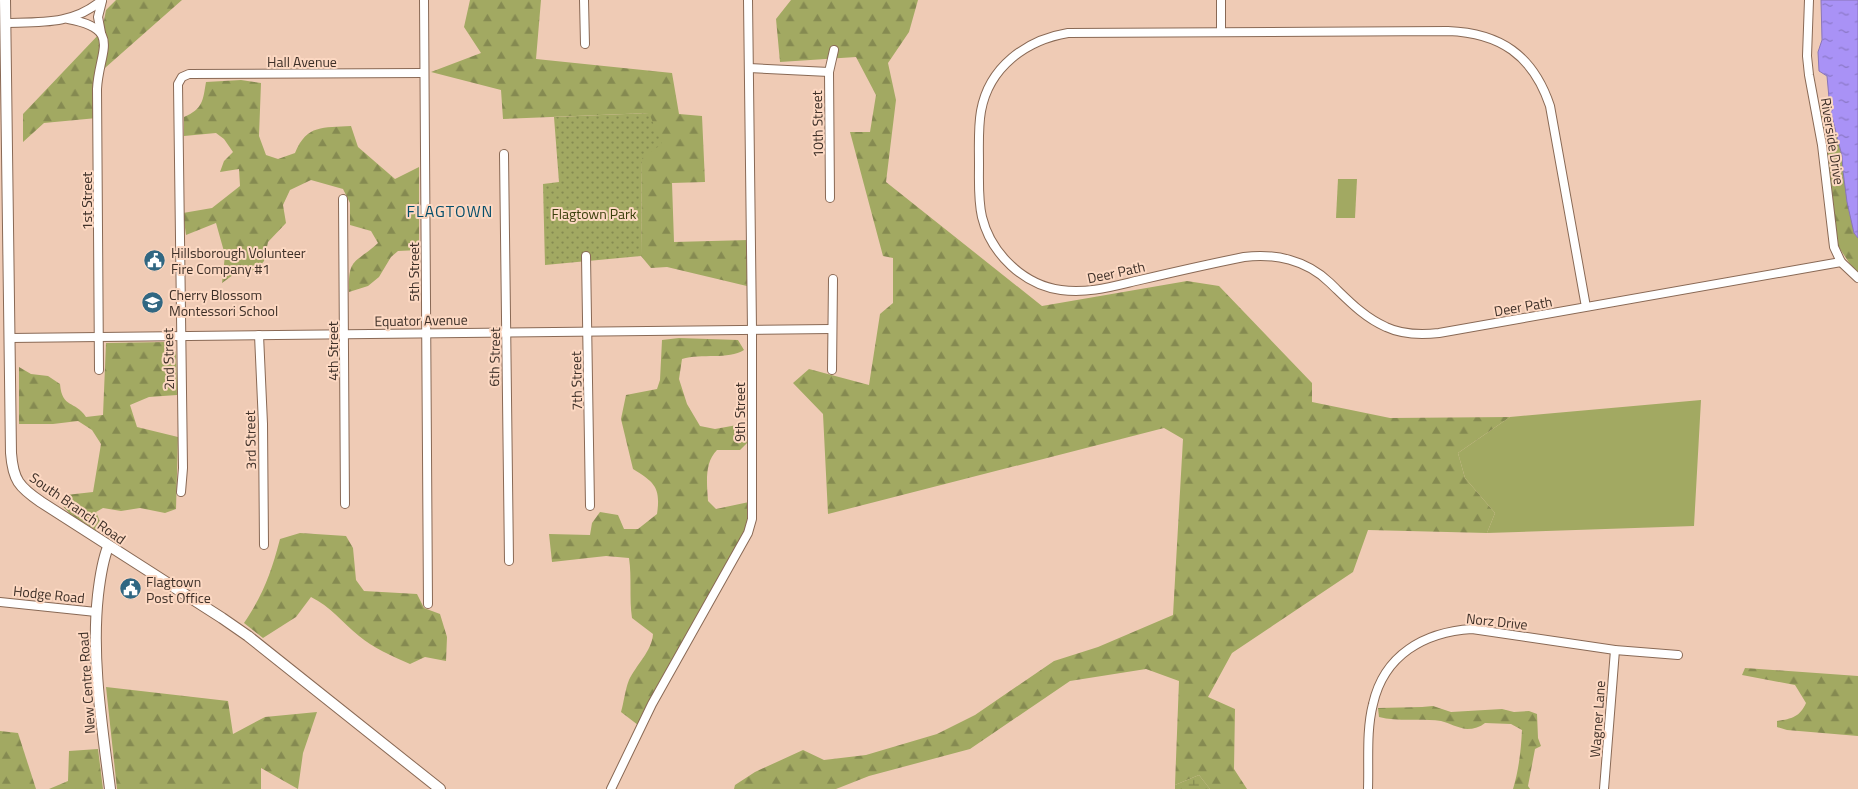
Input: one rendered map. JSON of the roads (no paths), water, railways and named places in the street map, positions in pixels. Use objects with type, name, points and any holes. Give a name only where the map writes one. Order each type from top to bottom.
[{"type":"street","name":"South Branch Road","points":[[5,0],[11,453],[16,480],[26,492],[248,636],[440,789]]},
{"type":"street","points":[[68,19],[86,12],[102,0]]},
{"type":"street","name":"1st Street","points":[[99,370],[97,89],[105,48],[98,17],[102,0]]},
{"type":"street","name":"5th Street","points":[[424,0],[428,604]]},
{"type":"street","points":[[584,0],[585,44]]},
{"type":"street","name":"9th Street","points":[[611,789],[652,704],[748,533],[752,512],[748,0]]},
{"type":"street","points":[[1221,0],[1221,32]]},
{"type":"street","name":"Riverside Drive","points":[[1809,0],[1809,75],[1824,154],[1834,246],[1841,262],[1858,278]]},
{"type":"street","points":[[5,23],[68,19],[83,22],[101,33]]},
{"type":"street","name":"Deer Path","points":[[1586,307],[1550,106],[1542,85],[1533,70],[1513,50],[1490,38],[1466,32],[1068,33],[1040,40],[1028,46],[1008,61],[990,85],[981,110],[979,128],[980,192],[982,216],[986,228],[996,248],[1013,267],[1023,275],[1049,287],[1089,291],[1244,257],[1269,255],[1297,261],[1317,272],[1357,308],[1377,323],[1400,332],[1423,335],[1440,333],[1841,262]]},
{"type":"street","name":"10th Street","points":[[830,198],[829,72],[834,50]]},
{"type":"street","points":[[749,68],[829,72]]},
{"type":"street","name":"Hall Avenue","points":[[182,77],[189,74],[423,73]]},
{"type":"street","name":"2nd Street","points":[[181,492],[183,468],[178,84],[182,77]]},
{"type":"street","name":"6th Street","points":[[504,154],[505,378],[509,561]]},
{"type":"street","name":"4th Street","points":[[343,199],[345,504]]},
{"type":"street","name":"7th Street","points":[[586,256],[590,506]]},
{"type":"street","points":[[832,370],[833,278]]},
{"type":"street","name":"Equator Avenue","points":[[10,338],[506,331],[831,329]]},
{"type":"street","name":"3rd Street","points":[[259,334],[263,424],[264,545]]},
{"type":"street","name":"New Centre Road","points":[[108,546],[101,572],[96,612],[96,655],[110,789]]},
{"type":"street","name":"Hodge Road","points":[[0,602],[96,612]]},
{"type":"street","name":"Norz Drive","points":[[1368,789],[1372,706],[1376,692],[1394,662],[1409,649],[1435,634],[1472,629],[1615,650],[1678,655]]},
{"type":"street","name":"Wagner Lane","points":[[1604,789],[1615,650]]},
{"type":"water","points":[[1821,0],[1858,0],[1858,238],[1854,233],[1847,202],[1842,156],[1830,109],[1827,76],[1819,71],[1818,52],[1822,40]]},
{"type":"place","name":"Hillsborough Volunteer Fire Company #1","points":[[155,260]]},
{"type":"place","name":"Cherry Blossom Montessori School","points":[[153,302]]},
{"type":"place","name":"Flagtown Post Office","points":[[130,589]]},
{"type":"district","name":"FLAGTOWN","points":[[450,211]]},
{"type":"park label","name":"Flagtown Park","points":[[594,213]]}]
